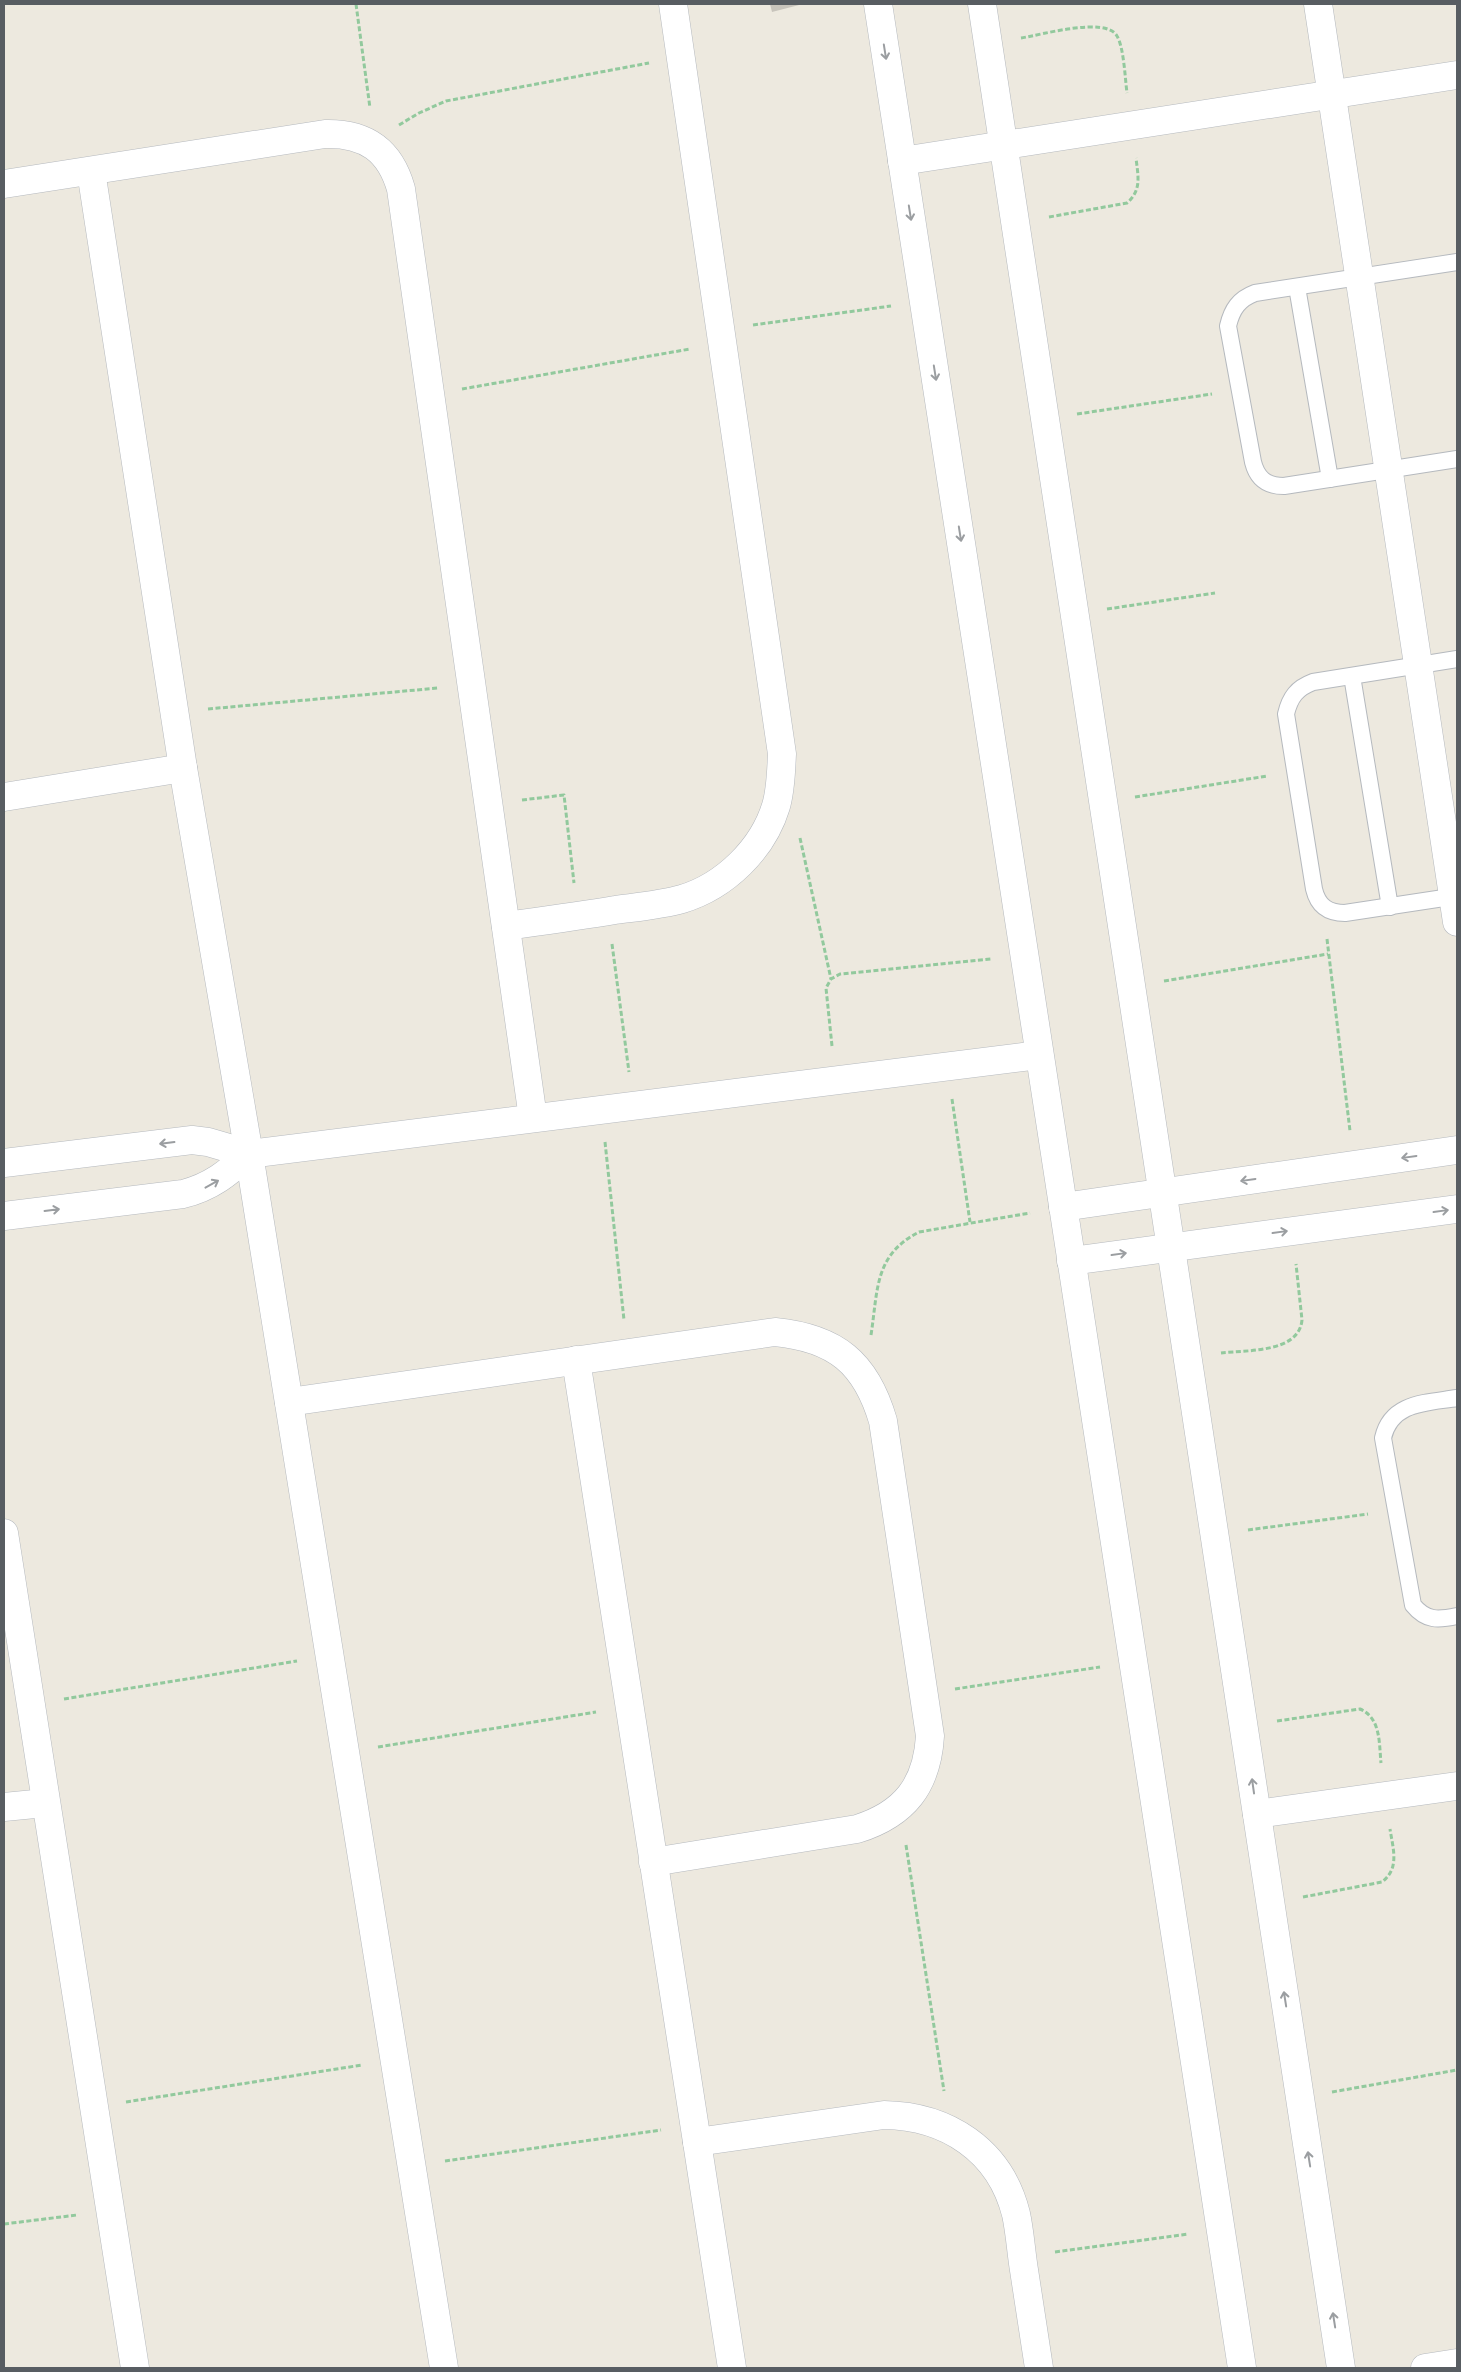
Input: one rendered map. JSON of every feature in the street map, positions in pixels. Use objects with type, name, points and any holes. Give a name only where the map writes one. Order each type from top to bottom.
[{"type":"street","points":[[506,926],[682,899],[708,888],[730,873],[749,855],[765,832],[776,807],[781,781],[782,754],[673,4]]},
{"type":"street","points":[[878,4],[1242,2368]]},
{"type":"street","points":[[982,4],[1341,2368]]},
{"type":"street","points":[[1318,4],[1456,905]]},
{"type":"street","points":[[902,161],[1457,75]]},
{"type":"street","points":[[4,184],[325,134],[342,133],[359,137],[374,146],[387,158],[396,172],[401,189],[533,1118]]},
{"type":"street","points":[[91,171],[174,712],[249,1154],[444,2368]]},
{"type":"street","points":[[4,796],[183,768]]},
{"type":"street","points":[[4,1163],[192,1140],[208,1142],[249,1154],[1040,1054]]},
{"type":"street","points":[[1063,1207],[1457,1150]]},
{"type":"street","points":[[4,1216],[183,1194],[201,1189],[218,1181],[249,1154]]},
{"type":"street","points":[[1071,1261],[1457,1208]]},
{"type":"street","points":[[289,1402],[775,1332],[800,1334],[825,1342],[846,1356],[864,1375],[876,1397],[883,1421],[930,1736],[929,1756],[920,1780],[900,1807],[887,1817],[857,1829],[653,1862]]},
{"type":"street","points":[[576,1360],[732,2368]]},
{"type":"street","points":[[4,1533],[135,2368]]},
{"type":"street","points":[[1257,1814],[1457,1786]]},
{"type":"street","points":[[4,1807],[45,1803]]},
{"type":"street","points":[[696,2134],[884,2115],[906,2116],[950,2128],[973,2144],[992,2164],[1007,2187],[1016,2214],[1039,2368]]},
{"type":"street","points":[[1425,2368],[1457,2363]]},
{"type":"lane","points":[[1457,262],[1297,286],[1245,297],[1236,304],[1230,315],[1228,326],[1253,462],[1256,472],[1263,481],[1273,486],[1284,486],[1457,459]]},
{"type":"lane","points":[[1297,286],[1330,479]]},
{"type":"lane","points":[[1456,905],[1390,906],[1345,914],[1334,913],[1324,908],[1317,900],[1314,889],[1286,714],[1288,703],[1294,693],[1303,686],[1457,659]]},
{"type":"lane","points":[[1352,676],[1390,906]]},
{"type":"lane","points":[[1457,1398],[1410,1406],[1391,1418],[1385,1427],[1383,1438],[1413,1605],[1420,1614],[1430,1619],[1457,1616]]},
{"type":"path","points":[[356,4],[374,146]]},
{"type":"path","points":[[374,146],[395,127],[419,112],[446,101],[681,57]]},
{"type":"path","points":[[430,394],[722,336],[924,301]]},
{"type":"path","points":[[1045,418],[1240,390]]},
{"type":"path","points":[[1075,614],[1215,593]]},
{"type":"path","points":[[174,712],[471,685]]},
{"type":"path","points":[[1104,802],[1295,772]]},
{"type":"path","points":[[489,804],[564,795],[577,916]]},
{"type":"path","points":[[798,829],[831,979]]},
{"type":"path","points":[[1324,908],[1354,1165]]},
{"type":"path","points":[[607,911],[634,1105]]},
{"type":"path","points":[[1131,986],[1328,954]]},
{"type":"path","points":[[835,1080],[826,988],[831,979],[840,974],[1024,956]]},
{"type":"path","points":[[947,1066],[970,1222]]},
{"type":"path","points":[[602,1109],[628,1353]]},
{"type":"path","points":[[864,1375],[881,1272],[889,1255],[903,1240],[920,1232],[1063,1207]]},
{"type":"path","points":[[1188,1357],[1281,1345],[1297,1337],[1301,1329],[1302,1320],[1293,1231]]},
{"type":"path","points":[[1214,1535],[1396,1510]]},
{"type":"path","points":[[30,1704],[330,1656]]},
{"type":"path","points":[[924,1693],[1133,1662]]},
{"type":"path","points":[[345,1753],[629,1707]]},
{"type":"path","points":[[900,1807],[950,2128]]},
{"type":"path","points":[[93,2107],[394,2060]]},
{"type":"path","points":[[1300,2098],[1457,2070]]},
{"type":"path","points":[[412,2165],[696,2134]]},
{"type":"path","points":[[4,2224],[110,2210]]},
{"type":"path","points":[[1022,2257],[1220,2230]]},
{"type":"building","points":[[770,4],[803,4],[772,12]]}]
